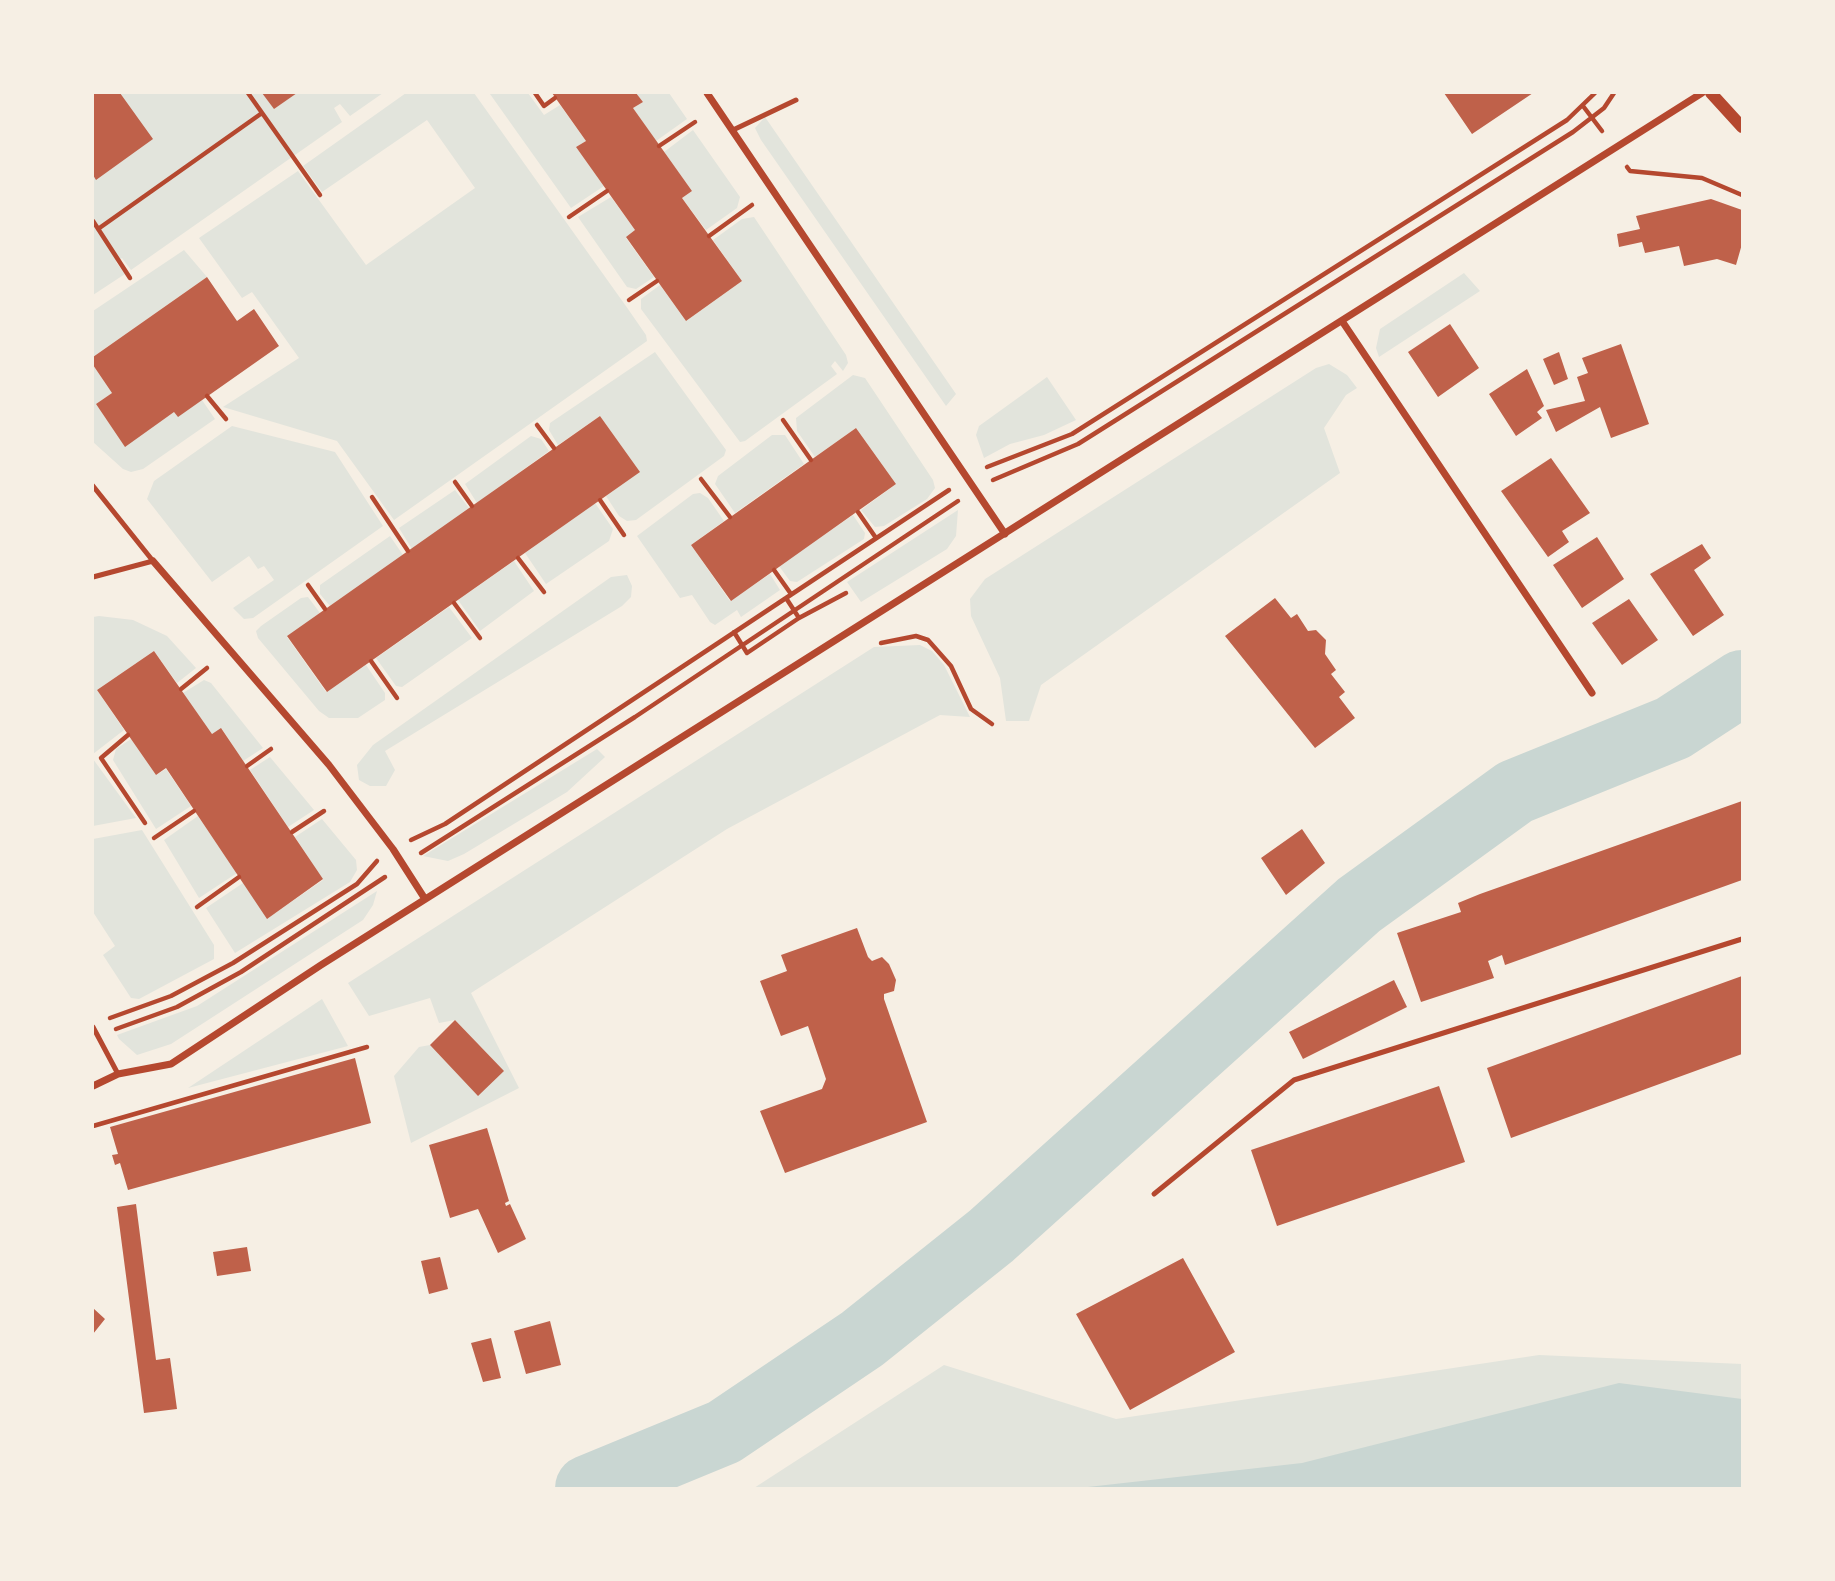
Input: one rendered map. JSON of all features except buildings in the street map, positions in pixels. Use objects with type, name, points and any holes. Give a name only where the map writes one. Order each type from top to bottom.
[{"type":"street","points":[[707,93],[1005,534]]},
{"type":"street","points":[[93,1086],[118,1074],[171,1064],[425,900],[1702,93]]},
{"type":"street","points":[[1711,93],[1742,127]]},
{"type":"street","points":[[1342,321],[1592,693]]},
{"type":"street","points":[[153,561],[329,765],[393,849],[425,900]]},
{"type":"lane","points":[[733,130],[796,100]]},
{"type":"lane","points":[[93,486],[153,561],[93,577]]},
{"type":"lane","points":[[1154,1194],[1294,1080],[1742,939]]},
{"type":"lane","points":[[93,1027],[118,1074]]},
{"type":"path","points":[[248,93],[320,195]]},
{"type":"path","points":[[535,93],[544,106],[555,98]]},
{"type":"path","points":[[106,1020],[171,996],[233,963],[357,884],[371,866],[393,849],[445,824],[968,479],[991,465],[1072,434],[1567,120],[1595,93]]},
{"type":"path","points":[[1001,475],[1078,444],[1573,132],[1604,107],[1614,93]]},
{"type":"path","points":[[1583,106],[1615,149]]},
{"type":"path","points":[[98,229],[262,113]]},
{"type":"path","points":[[659,146],[695,121]]},
{"type":"path","points":[[1630,172],[1702,178],[1742,195]]},
{"type":"path","points":[[569,217],[607,191]]},
{"type":"path","points":[[709,236],[752,205]]},
{"type":"path","points":[[93,221],[130,278]]},
{"type":"path","points":[[629,300],[657,281]]},
{"type":"path","points":[[207,396],[226,419]]},
{"type":"path","points":[[783,420],[811,460]]},
{"type":"path","points":[[537,425],[554,448]]},
{"type":"path","points":[[701,479],[730,517]]},
{"type":"path","points":[[456,482],[472,506]]},
{"type":"path","points":[[372,497],[408,551]]},
{"type":"path","points":[[600,500],[624,535]]},
{"type":"path","points":[[426,849],[742,646],[953,505]]},
{"type":"path","points":[[858,512],[876,538]]},
{"type":"path","points":[[518,558],[544,592]]},
{"type":"path","points":[[774,570],[791,594]]},
{"type":"path","points":[[308,585],[326,609]]},
{"type":"path","points":[[734,632],[747,653],[799,618],[846,593]]},
{"type":"path","points":[[786,598],[799,618]]},
{"type":"path","points":[[454,603],[480,639]]},
{"type":"path","points":[[881,643],[916,636],[928,640],[951,666],[971,709],[992,724]]},
{"type":"path","points":[[371,661],[397,698]]},
{"type":"path","points":[[181,689],[207,668]]},
{"type":"path","points":[[128,734],[101,758],[145,823]]},
{"type":"path","points":[[247,766],[271,748]]},
{"type":"path","points":[[154,838],[194,811]]},
{"type":"path","points":[[292,832],[324,811]]},
{"type":"path","points":[[197,907],[239,877]]},
{"type":"path","points":[[99,1035],[177,1007],[240,972],[372,886]]},
{"type":"path","points":[[93,1126],[367,1046]]},
{"type":"shaded area","points":[[93,93],[383,93],[350,116],[340,104],[334,108],[342,122],[131,270],[122,258],[116,262],[125,274],[93,295]]},
{"type":"shaded area","points":[[406,93],[474,93],[628,309],[646,335],[647,341],[394,520],[337,441],[223,407],[299,358],[252,292],[242,298],[199,238],[298,171],[366,265],[475,188],[427,120],[322,192],[303,166]]},
{"type":"shaded area","points":[[528,93],[544,115],[560,105],[586,141],[576,147],[604,186],[571,208],[490,94]]},
{"type":"shaded area","points":[[636,93],[669,93],[687,119],[656,141],[633,108],[643,102]]},
{"type":"shaded area","points":[[765,117],[956,394],[946,406],[761,140],[755,128]]},
{"type":"shaded area","points":[[693,130],[740,197],[737,208],[706,230],[682,198],[692,191],[664,152]]},
{"type":"shaded area","points":[[611,197],[635,230],[626,238],[654,277],[636,289],[627,287],[578,217]]},
{"type":"shaded area","points":[[754,217],[846,355],[848,363],[843,371],[835,361],[831,366],[837,374],[740,442],[641,309],[641,299],[660,285],[686,321],[742,281],[713,240],[742,219]]},
{"type":"shaded area","points":[[184,250],[207,277],[93,357],[93,311]]},
{"type":"shaded area","points":[[1464,273],[1480,291],[1379,357],[1376,348],[1380,329]]},
{"type":"shaded area","points":[[655,352],[726,450],[724,456],[636,520],[627,521],[619,516],[606,496],[639,472],[600,416],[558,445],[549,430],[550,423]]},
{"type":"shaded area","points":[[1329,364],[1347,375],[1357,388],[1346,395],[1324,428],[1340,473],[1041,685],[1029,721],[1006,721],[1000,678],[971,616],[970,599],[985,579],[1316,368]]},
{"type":"shaded area","points":[[93,365],[112,393],[96,404],[125,446],[174,412],[178,416],[202,400],[215,419],[143,469],[131,472],[123,469],[93,442]]},
{"type":"shaded area","points":[[853,375],[865,378],[933,480],[935,488],[927,499],[884,526],[875,527],[861,510],[896,484],[856,428],[815,457],[797,431],[796,418]]},
{"type":"shaded area","points":[[1047,377],[1076,420],[1044,435],[1010,444],[984,458],[976,435],[979,426]]},
{"type":"shaded area","points":[[232,426],[335,452],[383,526],[253,618],[244,619],[233,608],[274,580],[264,566],[258,569],[249,556],[212,582],[147,499],[154,481]]},
{"type":"shaded area","points":[[772,435],[785,435],[804,464],[735,513],[715,484],[718,476]]},
{"type":"shaded area","points":[[531,436],[541,439],[549,451],[477,503],[465,484]]},
{"type":"shaded area","points":[[455,490],[469,508],[412,549],[399,528]]},
{"type":"shaded area","points":[[700,493],[708,498],[724,521],[691,545],[730,601],[770,574],[780,590],[741,617],[737,610],[715,625],[710,622],[692,595],[680,598],[637,536],[693,494]]},
{"type":"shaded area","points":[[595,503],[613,529],[609,541],[546,584],[525,553]]},
{"type":"shaded area","points":[[958,510],[956,536],[947,549],[861,602],[847,582]]},
{"type":"shaded area","points":[[853,515],[865,533],[864,539],[797,582],[790,581],[779,566]]},
{"type":"shaded area","points":[[390,536],[403,555],[330,606],[320,594],[320,585]]},
{"type":"shaded area","points":[[514,561],[534,591],[480,631],[458,600]]},
{"type":"shaded area","points":[[627,575],[632,586],[631,597],[622,606],[385,751],[395,770],[386,786],[370,786],[359,780],[357,765],[373,745],[611,577]]},
{"type":"shaded area","points":[[308,597],[320,613],[287,637],[326,692],[366,665],[385,693],[385,700],[358,718],[329,718],[319,711],[258,638],[256,631],[261,626],[301,598]]},
{"type":"shaded area","points":[[449,607],[472,638],[402,687],[396,686],[376,658]]},
{"type":"shaded area","points":[[93,617],[133,620],[167,636],[196,668],[177,683],[154,651],[97,690],[124,730],[93,754]]},
{"type":"shaded area","points":[[920,645],[932,651],[944,665],[970,717],[940,715],[727,829],[471,993],[519,1088],[411,1143],[394,1076],[419,1047],[430,1045],[478,1095],[503,1071],[455,1020],[439,1023],[430,998],[369,1016],[348,983],[874,647]]},
{"type":"shaded area","points":[[204,680],[211,683],[263,748],[243,761],[222,729],[212,734],[183,693]]},
{"type":"shaded area","points":[[131,739],[156,775],[166,769],[191,806],[156,829],[113,760],[116,749]]},
{"type":"shaded area","points":[[597,749],[605,757],[567,792],[464,854],[448,861],[423,856]]},
{"type":"shaded area","points":[[270,757],[314,810],[288,827],[250,770]]},
{"type":"shaded area","points":[[93,759],[136,818],[93,826]]},
{"type":"shaded area","points":[[198,816],[237,873],[199,898],[164,840]]},
{"type":"shaded area","points":[[322,819],[356,860],[357,870],[350,882],[235,953],[206,908],[243,883],[268,918],[323,880],[295,837]]},
{"type":"shaded area","points":[[142,830],[214,945],[214,959],[139,999],[131,998],[103,955],[115,946],[93,912],[93,839]]},
{"type":"shaded area","points":[[377,891],[373,905],[363,920],[171,1044],[137,1055],[119,1039],[117,1035],[197,1006]]},
{"type":"shaded area","points":[[322,999],[348,1046],[188,1088],[301,1013]]},
{"type":"shaded area","points":[[1539,1355],[1742,1364],[1742,1488],[754,1488],[944,1365],[1116,1419]]},
{"type":"shaded area","points":[[1619,1383],[1742,1399],[1742,1488],[1079,1488],[1302,1463]]},
{"type":"waterway","points":[[588,1488],[724,1432],[862,1339],[991,1236],[1359,905],[1515,792],[1673,728],[1742,683]]}]
